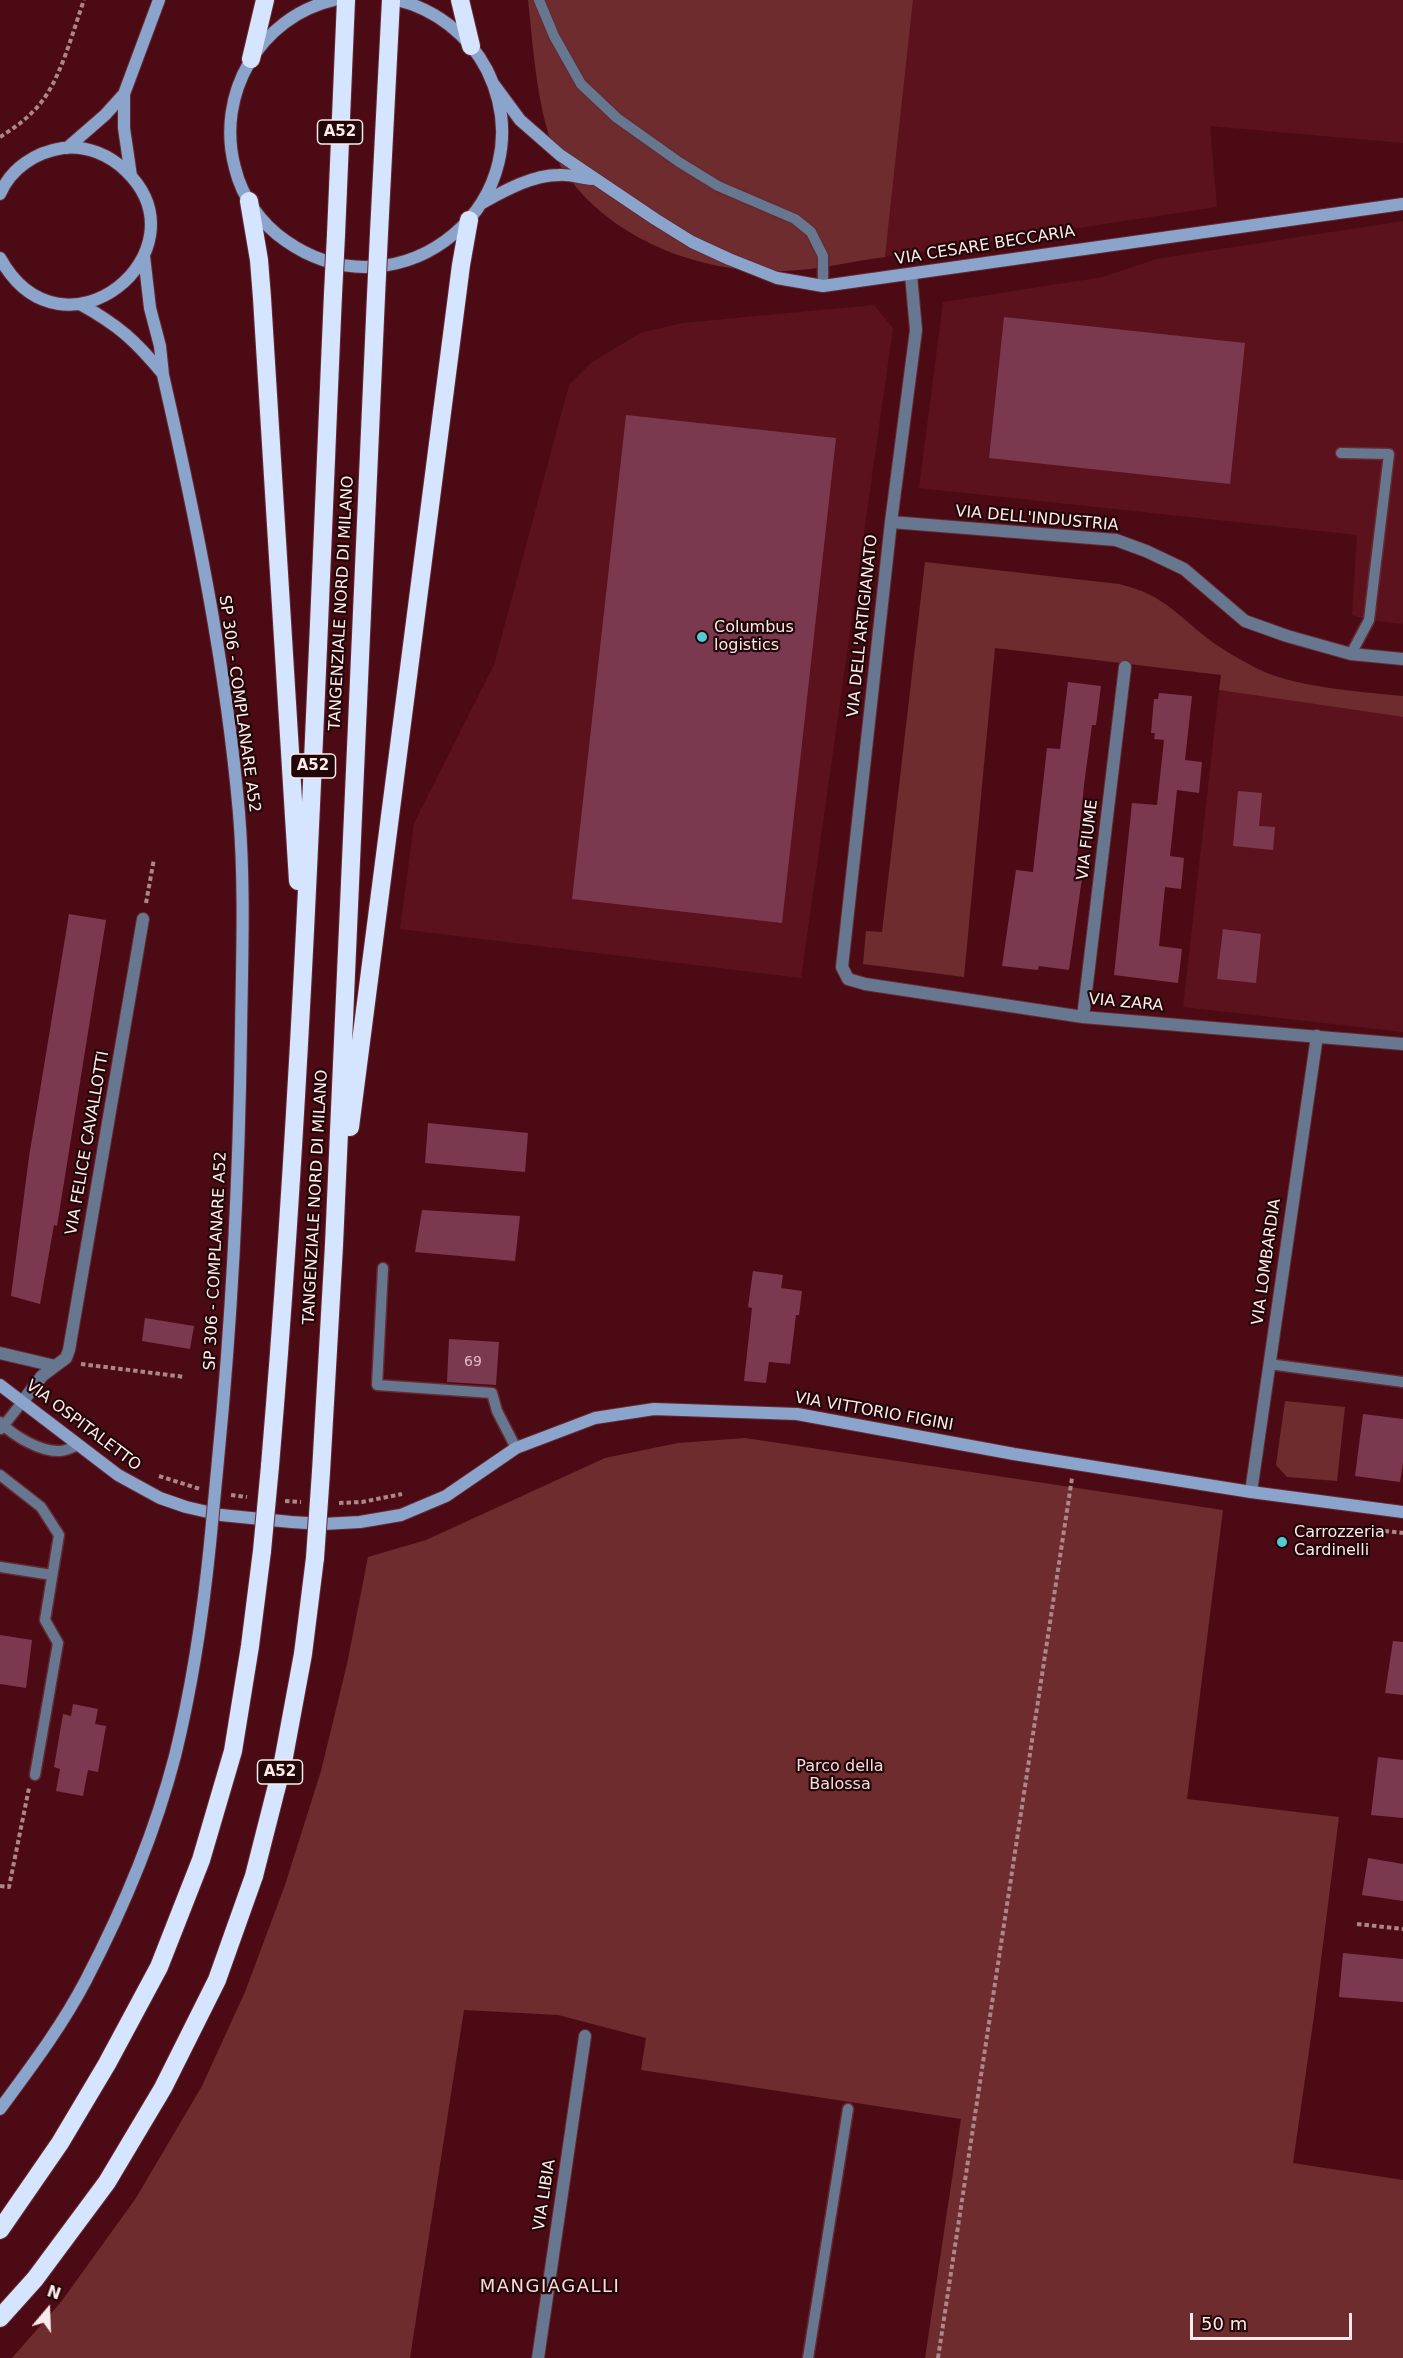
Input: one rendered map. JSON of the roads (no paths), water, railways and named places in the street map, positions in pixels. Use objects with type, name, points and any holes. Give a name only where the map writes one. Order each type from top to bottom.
[{"type":"highway","points":[[251,59],[264,0]]},
{"type":"highway","name":"TANGENZIALE NORD DI MILANO","points":[[0,2230],[60,2143],[107,2064],[159,1967],[201,1860],[233,1751],[250,1646],[270,1466],[288,1238],[304,980],[346,0]]},
{"type":"highway","name":"TANGENZIALE NORD DI MILANO","points":[[0,2318],[35,2279],[107,2182],[163,2088],[217,1980],[254,1876],[283,1762],[303,1654],[315,1558],[334,1245],[391,0]]},
{"type":"highway","points":[[460,0],[471,46]]},
{"type":"highway","points":[[249,201],[259,260],[262,298],[304,980]]},
{"type":"highway","points":[[334,1245],[461,265],[469,220]]},
{"type":"street","points":[[131,176],[124,128],[124,94],[159,0]]},
{"type":"street","points":[[334,0],[307,9],[290,19],[274,32],[251,59],[235,94],[230,131],[235,170],[249,201],[280,237],[299,250],[321,260],[344,266],[368,268],[414,259],[435,249],[454,235],[482,203],[498,165],[502,144],[499,102],[492,82],[471,46],[441,19],[424,9],[397,0]]},
{"type":"street","name":"VIA CESARE BECCARIA","points":[[492,82],[520,120],[560,155],[692,242],[777,278],[823,286],[1403,204]]},
{"type":"street","points":[[66,148],[105,115],[124,94]]},
{"type":"street","points":[[0,194],[22,164],[44,153],[66,148],[81,148],[109,158],[131,176],[140,188],[149,214],[149,235],[144,255],[129,279],[106,296],[80,304],[66,304],[39,297],[3,269],[0,258]]},
{"type":"street","name":"VIA CESARE BECCARIA","points":[[482,203],[538,178],[558,174],[596,180]]},
{"type":"street","name":"SP 306 - COMPLANARE A52","points":[[0,2109],[46,2047],[86,1981],[135,1874],[175,1755],[190,1677],[210,1544],[226,1383],[240,1151],[242,876],[231,740],[219,653],[178,440],[163,375],[160,346],[150,308],[144,255]]},
{"type":"street","name":"VIA DELL'ARTIGIANATO","points":[[848,979],[842,967],[891,522],[916,330],[911,275]]},
{"type":"street","points":[[80,304],[109,320],[127,334],[163,375]]},
{"type":"street","name":"VIA DELL'INDUSTRIA","points":[[891,522],[1116,540],[1184,569],[1245,621],[1287,636],[1351,654],[1403,659]]},
{"type":"street","name":"VIA FIUME","points":[[1083,1017],[1125,667]]},
{"type":"street","name":"VIA FELICE CAVALLOTTI","points":[[55,1366],[66,1358],[69,1350],[143,919]]},
{"type":"street","name":"VIA ZARA","points":[[848,979],[865,984],[1083,1017],[1403,1044]]},
{"type":"street","name":"VIA LOMBARDIA","points":[[1251,1492],[1317,1036]]},
{"type":"street","points":[[0,1353],[55,1366]]},
{"type":"street","points":[[22,1401],[42,1376],[55,1366]]},
{"type":"street","name":"VIA OSPITALETTO","points":[[0,1385],[78,1445],[138,1487],[186,1507],[221,1515],[291,1522],[323,1524],[360,1522]]},
{"type":"street","name":"VIA VITTORIO FIGINI","points":[[360,1522],[401,1515],[446,1496],[516,1448],[595,1418],[654,1409],[797,1414],[1074,1464],[1251,1492],[1403,1512]]},
{"type":"street","name":"VIA LIBIA","points":[[538,2358],[585,2036]]},
{"type":"lane","points":[[539,0],[554,36],[581,84],[617,118],[718,186],[795,219],[812,231],[823,256],[823,286]]},
{"type":"lane","points":[[1341,453],[1389,454],[1369,620],[1351,654]]},
{"type":"lane","points":[[383,1268],[377,1385],[492,1394],[497,1411],[516,1448]]},
{"type":"lane","points":[[1269,1364],[1403,1382]]},
{"type":"lane","points":[[22,1401],[1,1426],[39,1447],[61,1452],[78,1445]]},
{"type":"lane","points":[[0,1475],[42,1507],[59,1535],[45,1620],[57,1643],[35,1775]]},
{"type":"lane","points":[[0,1567],[52,1575]]},
{"type":"lane","points":[[808,2358],[848,2109]]},
{"type":"place","name":"Columbus logistics","points":[[702,637]]},
{"type":"place","name":"Carrozzeria Cardinelli","points":[[1282,1542]]},
{"type":"district","name":"MANGIAGALLI","points":[[550,2287]]},
{"type":"park label","name":"Parco della Balossa","points":[[840,1776]]}]
